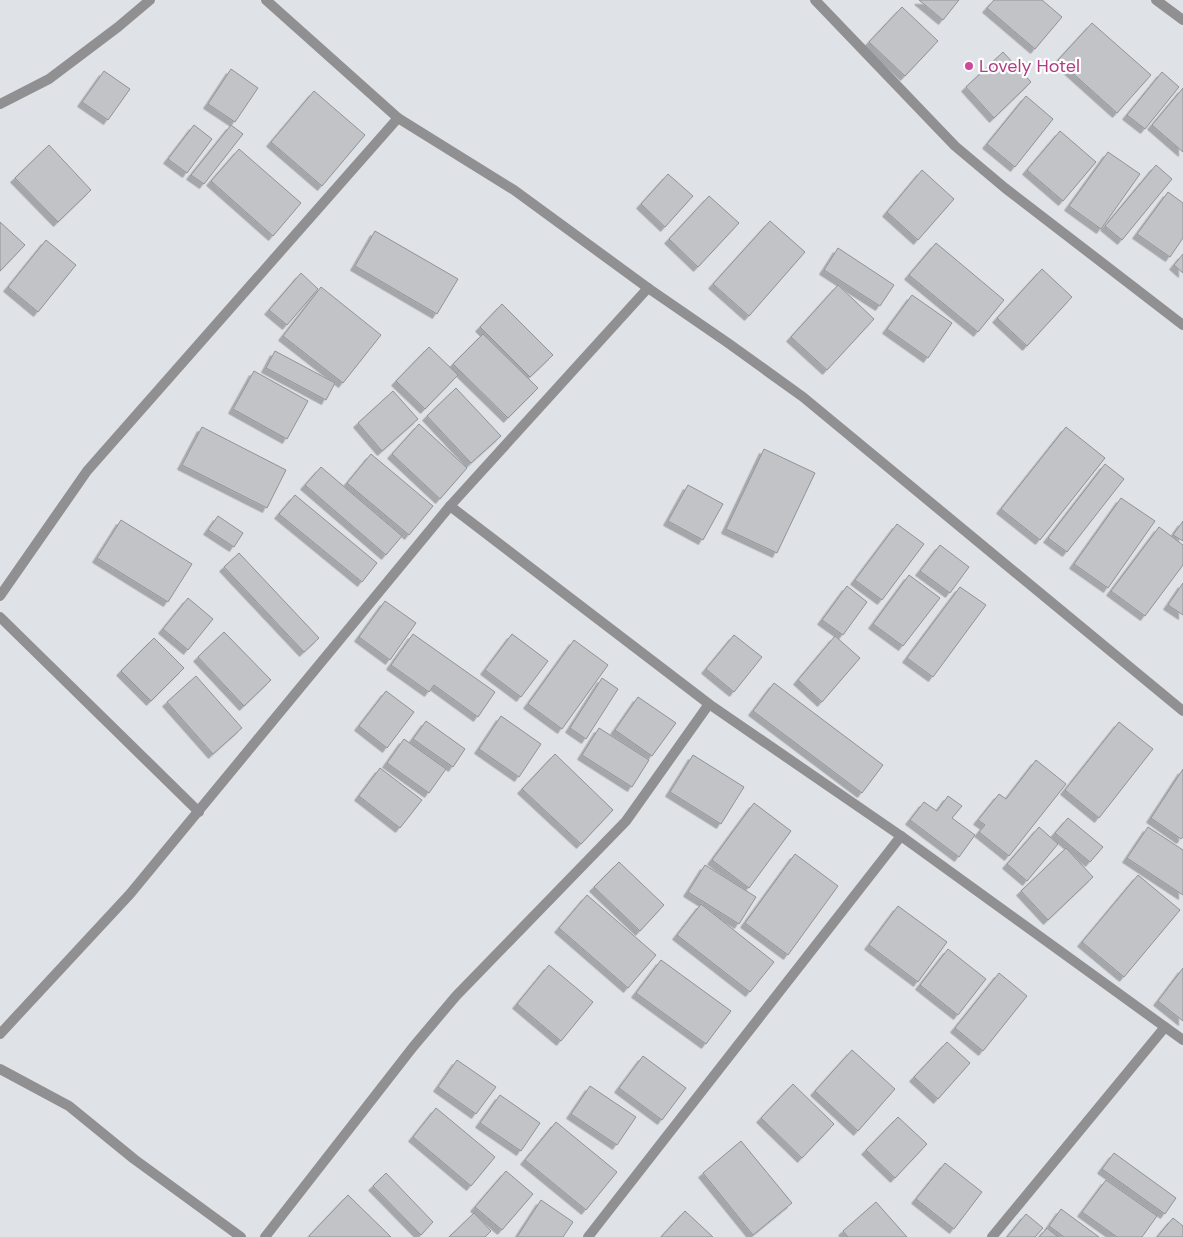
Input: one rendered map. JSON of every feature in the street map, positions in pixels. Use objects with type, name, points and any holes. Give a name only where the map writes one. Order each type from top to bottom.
[{"type":"street","points":[[0,104],[49,79],[118,27],[150,0]]},
{"type":"street","points":[[266,0],[398,118],[514,190],[648,288],[803,396],[1183,711]]},
{"type":"street","points":[[814,0],[955,146],[1005,188],[1183,325]]},
{"type":"street","points":[[1156,0],[1183,20]]},
{"type":"street","points":[[0,596],[87,471],[398,118]]},
{"type":"street","points":[[0,1034],[130,894],[450,506],[648,288]]},
{"type":"street","points":[[450,506],[709,704],[902,836],[1183,1040]]},
{"type":"street","points":[[0,617],[199,812]]},
{"type":"street","points":[[265,1237],[413,1047],[456,996],[626,822],[709,704]]},
{"type":"street","points":[[588,1237],[902,836]]},
{"type":"street","points":[[992,1237],[1165,1027]]},
{"type":"street","points":[[0,1069],[69,1106],[134,1159],[241,1237]]},
{"type":"building","points":[[919,0],[959,0],[943,20]]},
{"type":"building","points":[[994,0],[1042,0],[1062,17],[1035,49],[987,8]]},
{"type":"building","points":[[902,7],[938,41],[905,76],[869,42]]},
{"type":"building","points":[[1092,23],[1151,75],[1117,113],[1058,60]]},
{"type":"building","points":[[1003,52],[1031,82],[994,118],[966,87]]},
{"type":"building","points":[[231,69],[258,88],[235,122],[208,104]]},
{"type":"building","points":[[104,71],[130,89],[108,120],[82,102]]},
{"type":"building","points":[[1162,72],[1179,87],[1145,129],[1127,115]]},
{"type":"building","points":[[1183,88],[1183,152],[1152,125]]},
{"type":"building","points":[[314,91],[365,135],[322,186],[271,142]]},
{"type":"building","points":[[1026,96],[1053,119],[1015,167],[987,144]]},
{"type":"building","points":[[194,125],[212,139],[187,173],[168,159]]},
{"type":"building","points":[[231,125],[243,134],[204,184],[191,175]]},
{"type":"building","points":[[1060,131],[1096,162],[1063,201],[1027,170]]},
{"type":"building","points":[[49,145],[91,190],[58,222],[15,178]]},
{"type":"building","points":[[239,149],[301,203],[273,236],[211,181]]},
{"type":"building","points":[[1108,152],[1140,174],[1101,229],[1069,206]]},
{"type":"building","points":[[1156,165],[1172,179],[1122,240],[1105,226]]},
{"type":"building","points":[[922,170],[954,199],[918,240],[887,212]]},
{"type":"building","points":[[668,174],[693,196],[665,227],[641,204]]},
{"type":"building","points":[[1168,192],[1183,203],[1183,238],[1170,257],[1137,234]]},
{"type":"building","points":[[709,196],[739,223],[698,267],[669,239]]},
{"type":"building","points":[[770,221],[805,252],[749,316],[713,284]]},
{"type":"building","points":[[0,222],[25,245],[0,271]]},
{"type":"building","points":[[375,231],[458,279],[437,314],[355,266]]},
{"type":"building","points":[[46,240],[76,265],[38,312],[8,287]]},
{"type":"building","points":[[936,243],[1004,300],[978,332],[909,275]]},
{"type":"building","points":[[838,248],[894,285],[880,306],[824,270]]},
{"type":"building","points":[[1183,254],[1183,273],[1174,265]]},
{"type":"building","points":[[1042,269],[1072,297],[1027,346],[997,318]]},
{"type":"building","points":[[301,273],[318,289],[287,325],[269,310]]},
{"type":"building","points":[[838,285],[874,319],[827,370],[791,337]]},
{"type":"building","points":[[321,287],[381,335],[343,383],[283,336]]},
{"type":"building","points":[[912,295],[952,323],[928,358],[887,329]]},
{"type":"building","points":[[502,304],[553,355],[530,377],[480,327]]},
{"type":"building","points":[[483,334],[538,388],[508,418],[453,364]]},
{"type":"building","points":[[429,347],[458,375],[425,409],[396,381]]},
{"type":"building","points":[[275,351],[335,383],[326,400],[266,368]]},
{"type":"building","points":[[254,371],[308,401],[287,439],[233,409]]},
{"type":"building","points":[[456,388],[501,436],[471,463],[427,416]]},
{"type":"building","points":[[393,391],[418,419],[382,451],[358,423]]},
{"type":"building","points":[[419,424],[467,468],[440,499],[392,454]]},
{"type":"building","points":[[202,427],[286,470],[267,508],[182,465]]},
{"type":"building","points":[[1066,427],[1105,458],[1040,540],[1001,509]]},
{"type":"building","points":[[764,449],[815,473],[777,553],[726,529]]},
{"type":"building","points":[[371,454],[433,506],[409,535],[347,483]]},
{"type":"building","points":[[1105,464],[1124,479],[1067,552],[1048,538]]},
{"type":"building","points":[[321,467],[402,536],[386,555],[305,485]]},
{"type":"building","points":[[688,485],[723,504],[703,540],[668,521]]},
{"type":"building","points":[[295,495],[377,563],[362,582],[279,514]]},
{"type":"building","points":[[1121,498],[1155,521],[1108,588],[1074,564]]},
{"type":"building","points":[[218,516],[243,533],[234,547],[208,530]]},
{"type":"building","points":[[121,520],[192,564],[168,602],[97,558]]},
{"type":"building","points":[[1183,521],[1183,541],[1173,535]]},
{"type":"building","points":[[897,524],[924,544],[882,600],[855,580]]},
{"type":"building","points":[[1159,527],[1183,545],[1183,565],[1145,616],[1111,591]]},
{"type":"building","points":[[940,545],[969,567],[950,593],[920,571]]},
{"type":"building","points":[[239,553],[319,638],[304,652],[224,567]]},
{"type":"building","points":[[909,575],[940,598],[903,646],[873,624]]},
{"type":"building","points":[[1183,583],[1183,615],[1168,605]]},
{"type":"building","points":[[847,586],[867,602],[843,635],[822,620]]},
{"type":"building","points":[[960,587],[986,605],[933,677],[907,658]]},
{"type":"building","points":[[188,598],[213,619],[188,650],[163,629]]},
{"type":"building","points":[[385,601],[416,623],[390,660],[359,637]]},
{"type":"building","points":[[224,632],[271,680],[244,706],[198,657]]},
{"type":"building","points":[[413,634],[495,692],[478,717],[434,685],[429,692],[391,665]]},
{"type":"building","points":[[512,634],[548,661],[521,697],[485,670]]},
{"type":"building","points":[[734,635],[762,657],[734,692],[706,669]]},
{"type":"building","points":[[835,636],[860,658],[822,702],[798,680]]},
{"type":"building","points":[[154,638],[184,668],[151,701],[121,671]]},
{"type":"building","points":[[574,640],[608,665],[562,729],[528,704]]},
{"type":"building","points":[[196,676],[242,728],[213,754],[167,702]]},
{"type":"building","points":[[602,678],[618,689],[586,739],[570,728]]},
{"type":"building","points":[[774,683],[883,765],[862,793],[753,711]]},
{"type":"building","points":[[386,691],[414,712],[387,748],[359,726]]},
{"type":"building","points":[[638,697],[676,723],[652,756],[615,730]]},
{"type":"building","points":[[501,716],[541,744],[519,777],[479,749]]},
{"type":"building","points":[[426,721],[465,749],[453,767],[413,739]]},
{"type":"building","points":[[1119,722],[1153,749],[1099,818],[1065,790]]},
{"type":"building","points":[[599,728],[649,760],[632,787],[582,755]]},
{"type":"building","points":[[404,739],[446,769],[429,793],[387,763]]},
{"type":"building","points":[[555,754],[613,810],[581,844],[522,789]]},
{"type":"building","points":[[693,755],[744,787],[721,824],[670,792]]},
{"type":"building","points":[[1036,760],[1066,784],[1009,856],[979,832],[985,825],[978,820],[999,794],[1006,799]]},
{"type":"building","points":[[380,768],[422,800],[400,828],[359,796]]},
{"type":"building","points":[[1183,769],[1183,837],[1181,839],[1151,818]]},
{"type":"building","points":[[948,796],[962,806],[952,818],[975,835],[959,857],[910,820],[924,802],[937,811]]},
{"type":"building","points":[[754,803],[791,831],[749,888],[712,860]]},
{"type":"building","points":[[1068,818],[1103,847],[1090,862],[1055,833]]},
{"type":"building","points":[[1039,827],[1058,844],[1027,881],[1007,864]]},
{"type":"building","points":[[1148,827],[1183,850],[1183,895],[1127,858]]},
{"type":"building","points":[[1066,848],[1093,877],[1048,920],[1021,891]]},
{"type":"building","points":[[795,854],[838,886],[788,955],[745,923]]},
{"type":"building","points":[[619,862],[664,905],[640,931],[594,887]]},
{"type":"building","points":[[705,865],[756,897],[739,924],[688,892]]},
{"type":"building","points":[[1138,875],[1180,910],[1124,977],[1082,942]]},
{"type":"building","points":[[587,895],[656,955],[628,988],[559,928]]},
{"type":"building","points":[[701,904],[774,962],[750,992],[677,935]]},
{"type":"building","points":[[898,906],[947,942],[918,982],[869,945]]},
{"type":"building","points":[[948,949],[986,979],[958,1015],[920,985]]},
{"type":"building","points":[[661,960],[731,1011],[706,1044],[636,993]]},
{"type":"building","points":[[549,965],[593,1002],[561,1041],[517,1004]]},
{"type":"building","points":[[1183,968],[1183,1021],[1158,1001]]},
{"type":"building","points":[[999,973],[1027,996],[983,1051],[955,1028]]},
{"type":"building","points":[[947,1042],[970,1063],[938,1099],[914,1077]]},
{"type":"building","points":[[852,1050],[895,1089],[858,1131],[815,1091]]},
{"type":"building","points":[[643,1056],[686,1088],[662,1120],[619,1088]]},
{"type":"building","points":[[457,1060],[496,1087],[476,1114],[438,1087]]},
{"type":"building","points":[[793,1084],[834,1124],[802,1158],[761,1118]]},
{"type":"building","points":[[590,1086],[636,1117],[617,1145],[571,1114]]},
{"type":"building","points":[[500,1095],[540,1123],[521,1151],[480,1123]]},
{"type":"building","points":[[436,1108],[495,1157],[471,1186],[413,1137]]},
{"type":"building","points":[[898,1117],[927,1144],[895,1178],[866,1150]]},
{"type":"building","points":[[556,1122],[617,1172],[586,1210],[525,1160]]},
{"type":"building","points":[[741,1141],[792,1203],[753,1235],[703,1173]]},
{"type":"building","points":[[1114,1153],[1176,1198],[1165,1214],[1102,1169]]},
{"type":"building","points":[[945,1163],[982,1192],[954,1229],[916,1199]]},
{"type":"building","points":[[506,1171],[533,1194],[502,1230],[475,1207]]},
{"type":"building","points":[[386,1173],[433,1222],[421,1235],[373,1186]]},
{"type":"building","points":[[1106,1180],[1157,1216],[1142,1237],[1117,1237],[1082,1212]]},
{"type":"building","points":[[348,1195],[391,1237],[310,1237]]},
{"type":"building","points":[[541,1200],[573,1222],[563,1237],[517,1237]]},
{"type":"building","points":[[876,1202],[907,1237],[848,1237],[843,1231]]},
{"type":"building","points":[[1061,1209],[1099,1237],[1064,1237],[1049,1226]]},
{"type":"building","points":[[685,1211],[713,1237],[661,1237]]},
{"type":"building","points":[[474,1213],[491,1231],[485,1237],[449,1237]]},
{"type":"building","points":[[1026,1214],[1043,1228],[1035,1237],[1007,1237]]},
{"type":"building","points":[[1173,1218],[1183,1226],[1183,1237],[1157,1237]]},
{"type":"building","points":[[1047,1228],[1058,1237],[1039,1237]]},
{"type":"place","name":"Lovely Hotel","points":[[969,66]]}]
